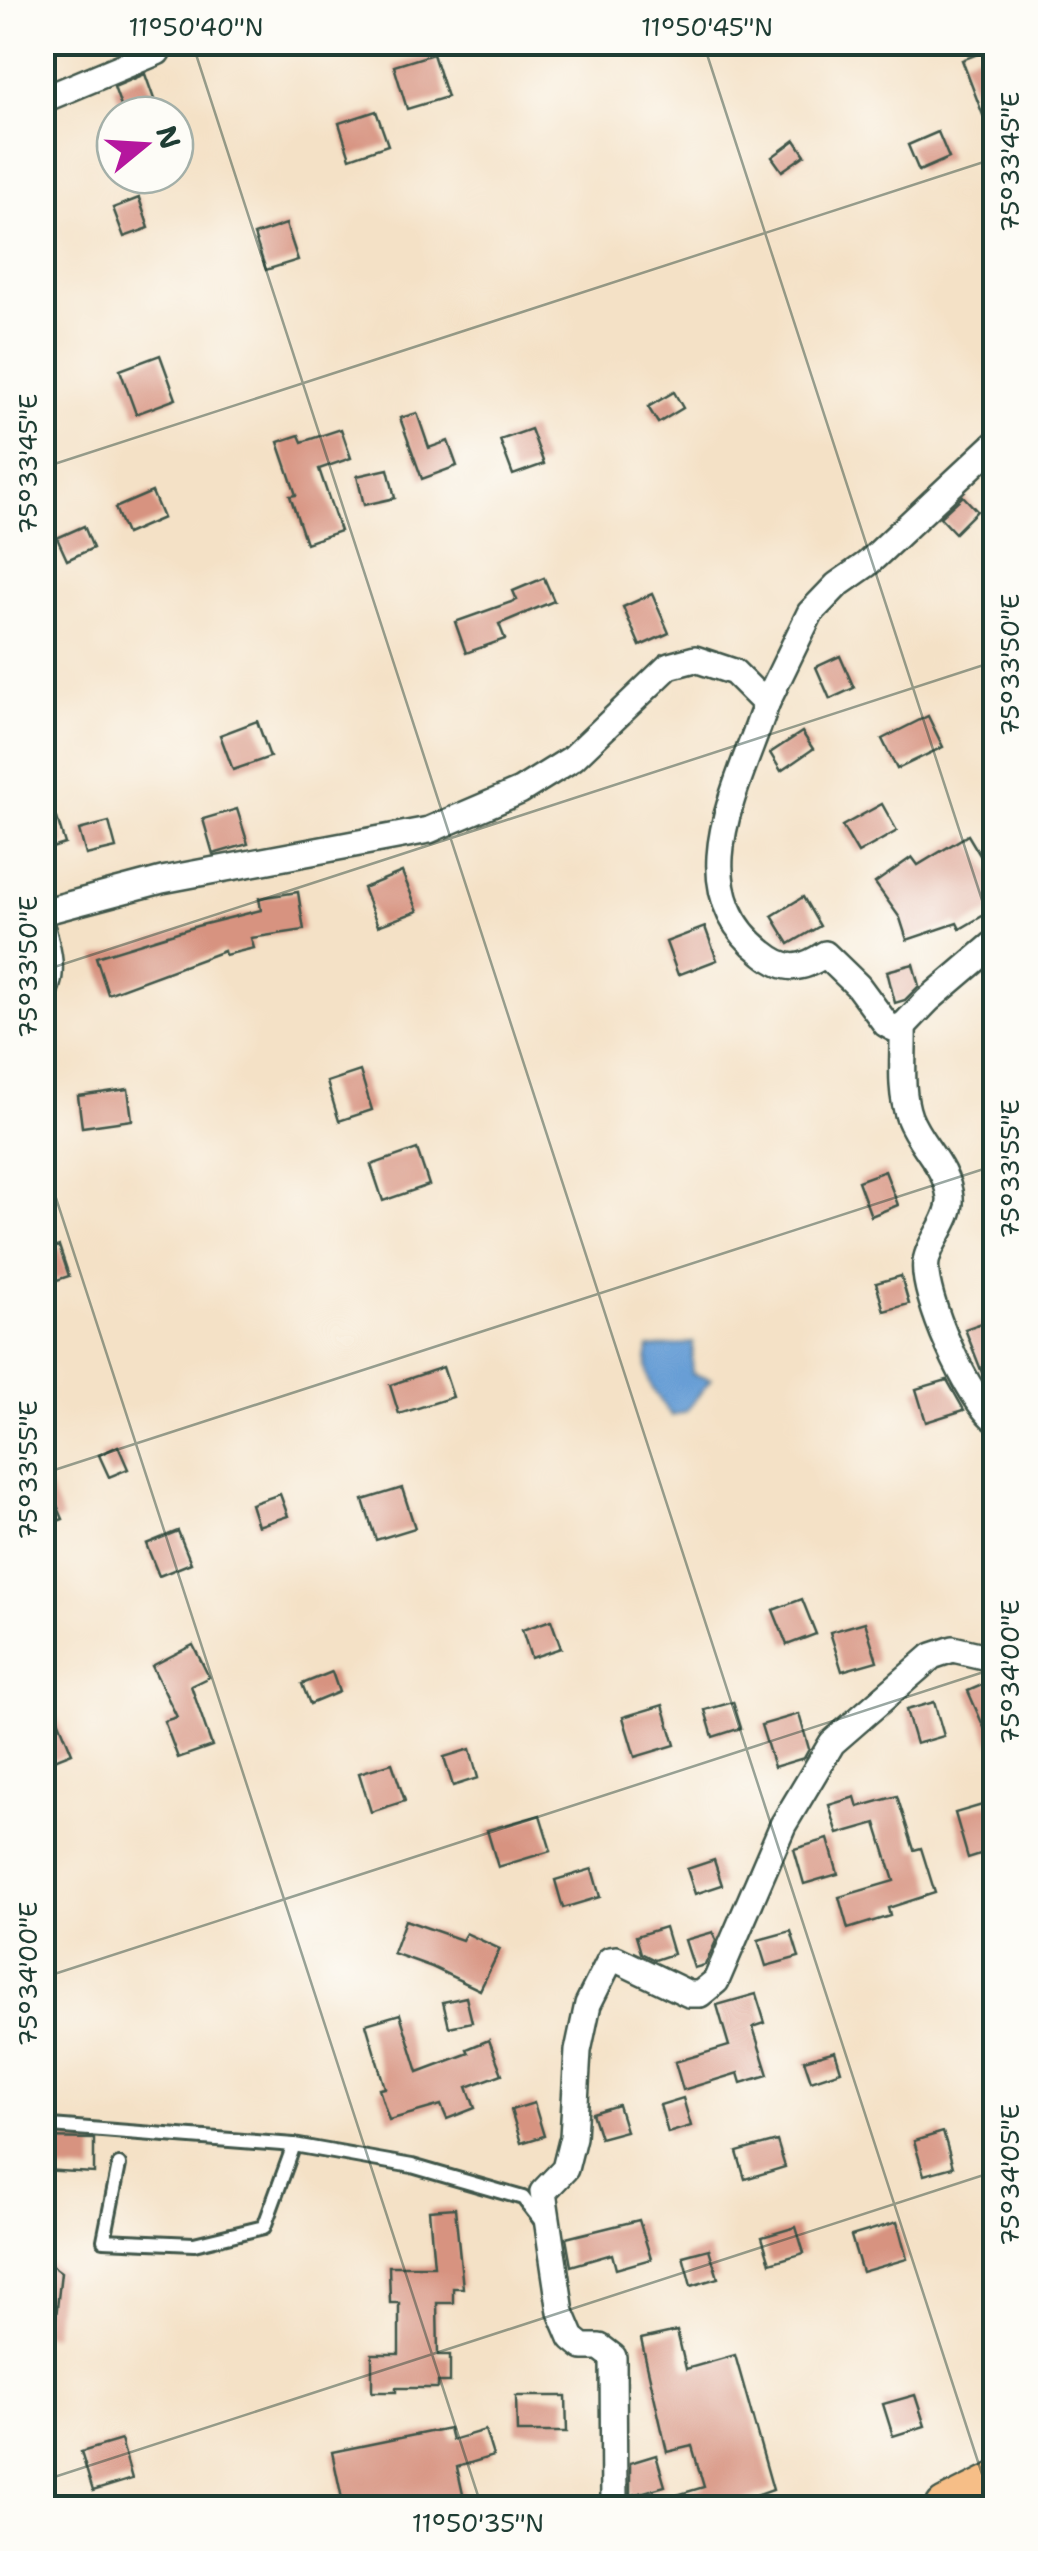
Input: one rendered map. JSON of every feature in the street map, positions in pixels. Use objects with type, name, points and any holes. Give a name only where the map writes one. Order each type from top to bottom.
[{"type":"main road","points":[[946,2508],[996,2483]]},
{"type":"street","points":[[42,100],[157,52]]},
{"type":"street","points":[[996,443],[810,613],[766,704],[723,825],[718,864],[722,894],[740,930],[764,954],[786,966],[806,967],[825,954],[893,1028],[903,1026],[996,942]]},
{"type":"street","points":[[42,912],[162,880],[430,830],[520,791],[573,758],[669,666],[694,658],[734,672],[766,704]]},
{"type":"street","points":[[734,672],[753,746]]},
{"type":"street","points":[[42,929],[49,954],[48,986],[42,995]]},
{"type":"street","points":[[903,1026],[902,1097],[924,1147],[938,1162],[950,1198],[948,1212],[928,1250],[924,1269],[928,1286],[948,1342],[977,1403],[996,1420]]},
{"type":"street","points":[[614,2508],[613,2357],[600,2347],[583,2347],[572,2338],[561,2312],[542,2192],[565,2168],[573,2137],[578,2051],[588,2004],[610,1960],[616,1958],[689,1994],[700,1994],[716,1982],[784,1826],[832,1743],[932,1656],[953,1649],[996,1660]]},
{"type":"lane","points":[[51,2126],[294,2144],[412,2166],[523,2198],[548,2230]]},
{"type":"lane","points":[[119,2165],[104,2240],[194,2244],[264,2227],[294,2144]]},
{"type":"water","points":[[693,1343],[692,1374],[711,1379],[686,1411],[672,1416],[651,1385],[647,1369],[649,1348]]},
{"type":"building","points":[[988,50],[996,70],[994,144],[962,60]]},
{"type":"building","points":[[433,54],[447,97],[407,109],[394,66]]},
{"type":"building","points":[[145,74],[152,95],[117,95],[114,87]]},
{"type":"building","points":[[376,111],[388,145],[350,158],[339,123]]},
{"type":"building","points":[[938,132],[949,158],[919,171],[908,145]]},
{"type":"building","points":[[795,140],[805,155],[782,171],[772,157]]},
{"type":"building","points":[[139,198],[149,228],[124,237],[113,208]]},
{"type":"building","points":[[286,224],[298,260],[266,270],[254,235]]},
{"type":"building","points":[[160,355],[176,399],[136,414],[120,370]]},
{"type":"building","points":[[674,392],[683,408],[658,423],[648,407]]},
{"type":"building","points":[[417,413],[429,448],[448,441],[457,466],[422,479],[400,418]]},
{"type":"building","points":[[341,429],[351,458],[319,469],[340,531],[306,543],[290,496],[296,495],[278,442],[299,435],[302,442]]},
{"type":"building","points":[[531,429],[544,464],[513,475],[500,440]]},
{"type":"building","points":[[388,469],[395,498],[364,505],[357,476]]},
{"type":"building","points":[[152,492],[163,518],[126,534],[115,508]]},
{"type":"building","points":[[963,496],[977,511],[955,533],[940,517]]},
{"type":"building","points":[[84,526],[93,548],[67,560],[57,538]]},
{"type":"building","points":[[544,578],[554,601],[499,624],[505,639],[466,653],[455,622],[517,600],[513,591]]},
{"type":"building","points":[[652,594],[669,633],[640,646],[623,607]]},
{"type":"building","points":[[840,656],[854,688],[830,699],[816,667]]},
{"type":"building","points":[[928,716],[943,747],[897,769],[882,739]]},
{"type":"building","points":[[257,721],[270,757],[233,770],[220,735]]},
{"type":"building","points":[[802,732],[813,749],[781,771],[770,753]]},
{"type":"building","points":[[882,804],[897,831],[858,853],[842,826]]},
{"type":"building","points":[[237,809],[248,844],[213,854],[203,819]]},
{"type":"building","points":[[57,818],[65,844],[42,851],[42,823]]},
{"type":"building","points":[[109,822],[116,848],[86,855],[79,830]]},
{"type":"building","points":[[968,835],[996,882],[996,908],[960,929],[957,923],[907,940],[900,918],[875,883],[912,857],[918,865]]},
{"type":"building","points":[[402,872],[418,911],[378,926],[363,888]]},
{"type":"building","points":[[298,892],[304,930],[251,938],[254,948],[225,955],[224,951],[108,994],[96,957],[261,910],[259,898]]},
{"type":"building","points":[[803,897],[820,926],[789,944],[772,916]]},
{"type":"building","points":[[705,927],[717,960],[678,975],[666,942]]},
{"type":"building","points":[[913,964],[919,986],[905,1000],[895,1003],[887,971]]},
{"type":"building","points":[[360,1071],[372,1110],[339,1121],[327,1082]]},
{"type":"building","points":[[128,1089],[132,1120],[82,1127],[78,1096]]},
{"type":"building","points":[[417,1149],[429,1185],[383,1201],[371,1165]]},
{"type":"building","points":[[885,1171],[898,1205],[871,1216],[858,1181]]},
{"type":"building","points":[[59,1246],[69,1276],[42,1285],[42,1252]]},
{"type":"building","points":[[901,1276],[909,1304],[884,1311],[876,1283]]},
{"type":"building","points":[[990,1320],[996,1337],[996,1396],[986,1383],[965,1329]]},
{"type":"building","points":[[443,1367],[453,1397],[399,1414],[390,1385]]},
{"type":"building","points":[[947,1380],[964,1410],[926,1422],[916,1389]]},
{"type":"building","points":[[118,1446],[128,1469],[109,1477],[99,1455]]},
{"type":"building","points":[[42,1471],[63,1519],[42,1527]]},
{"type":"building","points":[[402,1488],[415,1528],[376,1540],[363,1500]]},
{"type":"building","points":[[280,1494],[288,1516],[258,1526],[251,1504]]},
{"type":"building","points":[[178,1531],[191,1563],[159,1576],[146,1544]]},
{"type":"building","points":[[802,1599],[816,1634],[787,1645],[773,1610]]},
{"type":"building","points":[[551,1620],[561,1648],[531,1658],[522,1630]]},
{"type":"building","points":[[865,1622],[877,1661],[842,1671],[830,1632]]},
{"type":"building","points":[[193,1645],[209,1677],[191,1686],[212,1746],[178,1758],[164,1721],[177,1717],[152,1666]]},
{"type":"building","points":[[332,1672],[339,1692],[310,1704],[302,1684]]},
{"type":"building","points":[[996,1679],[996,1755],[968,1691]]},
{"type":"building","points":[[733,1702],[741,1728],[713,1737],[705,1710]]},
{"type":"building","points":[[934,1702],[944,1736],[916,1744],[906,1710]]},
{"type":"building","points":[[663,1705],[675,1745],[635,1757],[623,1717]]},
{"type":"building","points":[[799,1714],[809,1749],[804,1758],[774,1767],[761,1725]]},
{"type":"building","points":[[57,1717],[72,1753],[42,1765],[42,1723]]},
{"type":"building","points":[[470,1749],[478,1778],[453,1786],[444,1757]]},
{"type":"building","points":[[392,1763],[405,1801],[371,1812],[359,1773]]},
{"type":"building","points":[[897,1796],[914,1850],[921,1848],[935,1893],[888,1908],[890,1916],[848,1929],[839,1897],[894,1881],[876,1823],[838,1834],[829,1805],[855,1797],[858,1807]]},
{"type":"building","points":[[996,1801],[996,1849],[968,1858],[955,1813]]},
{"type":"building","points":[[540,1815],[551,1851],[498,1867],[487,1830]]},
{"type":"building","points":[[828,1839],[838,1874],[804,1884],[794,1849]]},
{"type":"building","points":[[714,1860],[722,1885],[695,1894],[687,1869]]},
{"type":"building","points":[[592,1869],[600,1897],[563,1908],[555,1880]]},
{"type":"building","points":[[405,1920],[462,1940],[466,1933],[500,1949],[480,1990],[393,1953]]},
{"type":"building","points":[[665,1927],[673,1954],[655,1960],[641,1953],[636,1936]]},
{"type":"building","points":[[791,1931],[799,1957],[766,1966],[758,1940]]},
{"type":"building","points":[[713,1932],[716,1941],[705,1965],[694,1968],[685,1940]]},
{"type":"building","points":[[756,1994],[765,2023],[753,2027],[768,2075],[741,2083],[738,2073],[683,2090],[675,2062],[729,2046],[717,2005]]},
{"type":"building","points":[[466,1997],[472,2022],[449,2027],[443,2002]]},
{"type":"building","points":[[400,2014],[418,2072],[469,2053],[467,2049],[489,2040],[502,2074],[467,2087],[475,2108],[447,2119],[441,2105],[389,2120],[379,2089],[385,2088],[366,2024]]},
{"type":"building","points":[[835,2051],[841,2071],[811,2081],[804,2060]]},
{"type":"building","points":[[683,2098],[691,2126],[668,2133],[660,2105]]},
{"type":"building","points":[[534,2103],[544,2136],[521,2143],[511,2110]]},
{"type":"building","points":[[618,2105],[626,2131],[600,2138],[592,2113]]},
{"type":"building","points":[[943,2132],[953,2167],[924,2175],[914,2141]]},
{"type":"building","points":[[42,2138],[94,2139],[94,2173],[42,2170]]},
{"type":"building","points":[[777,2141],[785,2167],[745,2179],[737,2152]]},
{"type":"building","points":[[455,2208],[463,2288],[453,2288],[453,2303],[437,2303],[438,2355],[450,2355],[450,2382],[438,2382],[438,2388],[372,2392],[372,2354],[399,2354],[399,2303],[390,2303],[389,2266],[434,2266],[429,2210]]},
{"type":"building","points":[[639,2220],[651,2259],[616,2269],[612,2254],[571,2266],[566,2238]]},
{"type":"building","points":[[897,2222],[907,2259],[862,2272],[851,2236]]},
{"type":"building","points":[[796,2227],[804,2253],[770,2263],[762,2237]]},
{"type":"building","points":[[709,2249],[718,2278],[691,2286],[683,2256]]},
{"type":"building","points":[[42,2258],[61,2272],[54,2335],[42,2334]]},
{"type":"building","points":[[677,2331],[686,2369],[735,2355],[773,2490],[722,2508],[647,2508],[646,2504],[704,2487],[692,2446],[667,2452],[641,2339]]},
{"type":"building","points":[[915,2395],[925,2426],[893,2436],[883,2404]]},
{"type":"building","points":[[516,2396],[566,2396],[567,2432],[517,2432]]},
{"type":"building","points":[[449,2428],[452,2440],[485,2430],[493,2456],[457,2467],[466,2508],[344,2508],[332,2452]]},
{"type":"building","points":[[121,2440],[132,2479],[93,2491],[81,2452]]},
{"type":"building","points":[[656,2455],[665,2486],[630,2496],[630,2463]]}]
